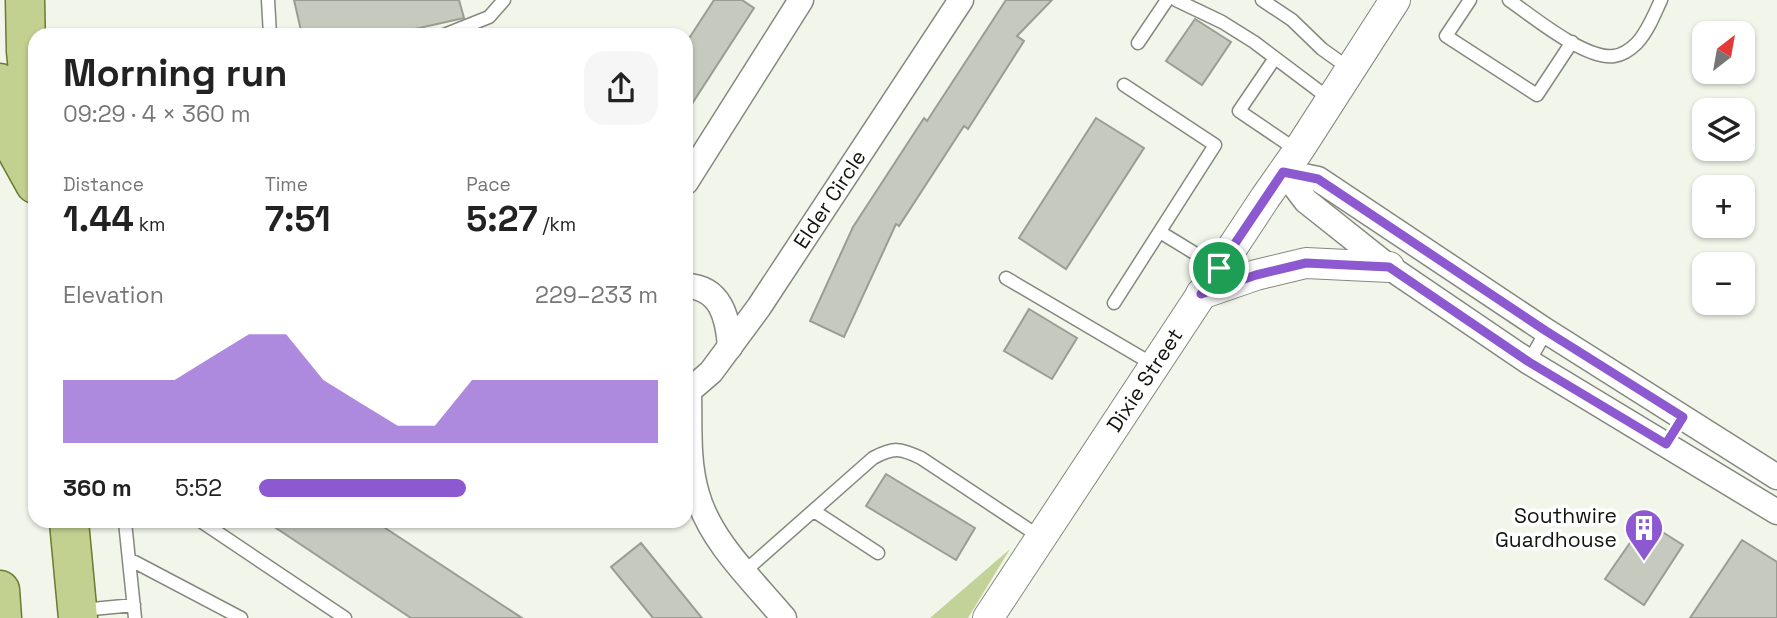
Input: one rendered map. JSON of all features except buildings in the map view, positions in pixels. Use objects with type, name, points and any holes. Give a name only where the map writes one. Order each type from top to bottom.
[{"type":"main road","points":[[25,0],[28,71]]},
{"type":"main road","points":[[0,83],[10,139],[28,171]]},
{"type":"main road","points":[[70,528],[77,614]]},
{"type":"main road","points":[[0,590],[2,618]]},
{"type":"street","points":[[693,171],[801,0]]},
{"type":"street","name":"Elder Circle","points":[[693,385],[710,372],[730,347],[961,0]]},
{"type":"street","name":"Dixie Street","points":[[988,618],[1291,162],[1395,0]]},
{"type":"street","points":[[1291,162],[1306,201],[1389,267],[1529,362],[1777,477]]},
{"type":"street","points":[[1291,162],[1546,331],[1777,512]]},
{"type":"street","points":[[1201,294],[1256,275],[1306,263],[1389,267]]},
{"type":"street","points":[[693,287],[715,296],[725,311],[730,347]]},
{"type":"street","name":"Elder Circle","points":[[693,473],[697,494],[712,529],[784,618]]},
{"type":"lane","points":[[268,0],[270,28]]},
{"type":"lane","points":[[462,28],[489,17],[504,0]]},
{"type":"lane","points":[[1138,43],[1167,0]]},
{"type":"lane","points":[[1176,0],[1222,22],[1331,100]]},
{"type":"lane","points":[[1262,0],[1292,20],[1322,50],[1351,69]]},
{"type":"lane","points":[[1470,0],[1446,36],[1537,95],[1572,41]]},
{"type":"lane","points":[[1508,0],[1572,41],[1600,55],[1614,56],[1626,52],[1644,34],[1661,0]]},
{"type":"lane","points":[[1275,58],[1239,111],[1291,162]]},
{"type":"lane","points":[[1114,303],[1216,145],[1124,85]]},
{"type":"lane","points":[[1160,232],[1219,268]]},
{"type":"lane","points":[[1006,278],[1154,365]]},
{"type":"lane","points":[[1529,362],[1546,331]]},
{"type":"lane","points":[[745,571],[873,458],[887,450],[902,449],[921,458],[1041,537]]},
{"type":"lane","points":[[814,510],[878,553]]},
{"type":"lane","points":[[77,614],[134,611],[125,528]]},
{"type":"lane","points":[[211,528],[345,618]]},
{"type":"lane","points":[[128,559],[241,618]]},
{"type":"green space","points":[[1010,549],[968,618],[930,618]]},
{"type":"place","name":"Southwire Guardhouse","points":[[1644,562]]},
{"type":"route","points":[[1283,172],[1318,179],[1546,331],[1683,417],[1666,444],[1529,362],[1389,267],[1306,263],[1256,275],[1201,294],[1219,268],[1283,172]]}]
